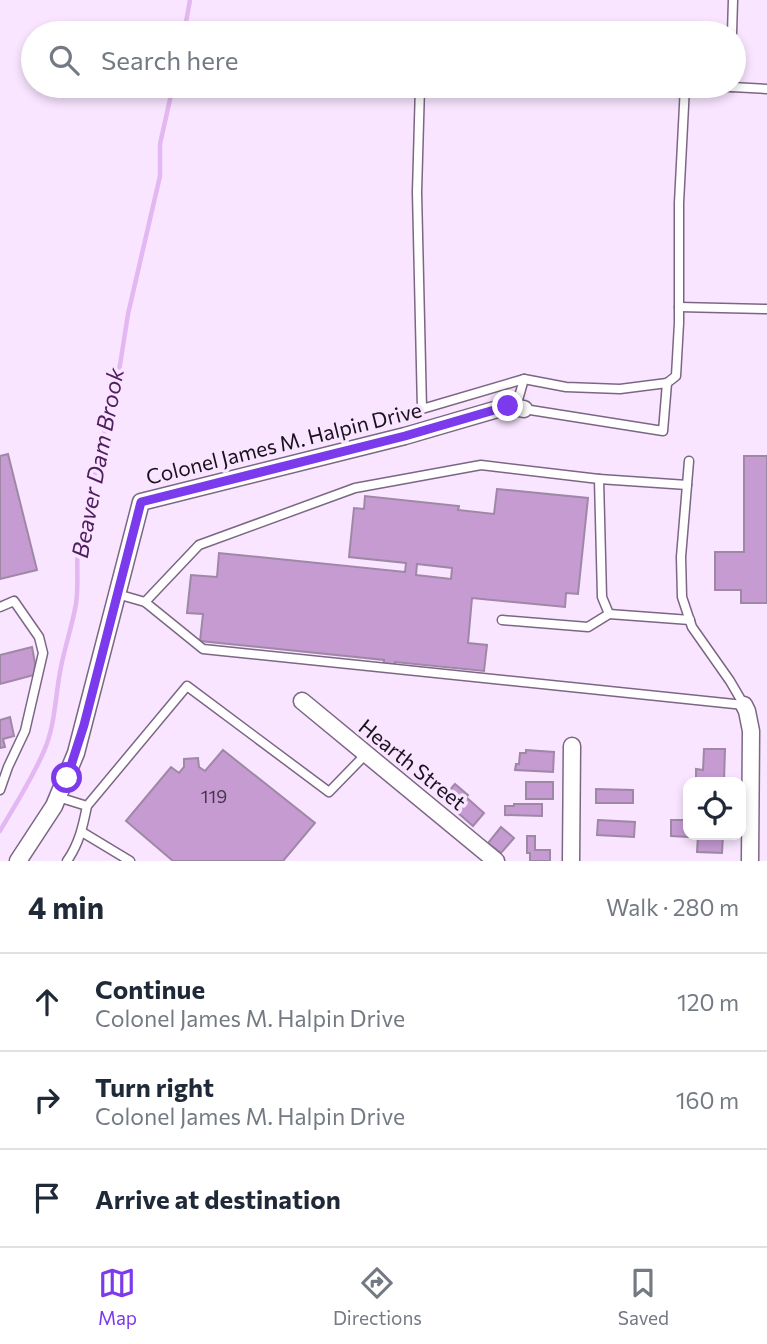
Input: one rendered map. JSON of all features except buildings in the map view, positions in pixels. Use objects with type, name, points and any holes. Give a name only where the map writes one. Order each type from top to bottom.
[{"type":"street","name":"Colonel James M. Halpin Drive","points":[[18,861],[36,835],[67,778],[84,725],[141,502],[405,436],[508,406],[520,408]]},
{"type":"street","name":"Hearth Street","points":[[302,701],[496,861]]},
{"type":"street","points":[[744,705],[751,731],[750,861]]},
{"type":"street","points":[[571,861],[572,746]]},
{"type":"lane","points":[[732,21],[733,0]]},
{"type":"lane","points":[[746,87],[767,89]]},
{"type":"lane","points":[[420,98],[417,192],[422,409],[524,379],[566,387],[620,389],[667,383],[676,376],[679,203],[684,98]]},
{"type":"lane","points":[[679,307],[767,309]]},
{"type":"lane","points":[[524,379],[520,408],[663,431],[667,383]]},
{"type":"lane","points":[[689,461],[681,557],[682,597],[692,627],[744,705]]},
{"type":"lane","points":[[145,602],[199,545],[355,488],[481,466],[687,485]]},
{"type":"lane","points":[[600,479],[602,597],[608,614]]},
{"type":"lane","points":[[117,594],[145,602],[203,649],[744,705]]},
{"type":"lane","points":[[0,607],[14,601],[39,637],[43,653],[25,732],[0,790]]},
{"type":"lane","points":[[502,620],[588,627],[608,614],[690,620]]},
{"type":"lane","points":[[66,861],[82,832],[87,806],[187,686],[329,792],[366,754]]},
{"type":"lane","points":[[58,797],[87,806]]},
{"type":"lane","points":[[82,832],[130,861]]},
{"type":"lane","points":[[73,852],[81,861]]},
{"type":"waterway","name":"Beaver Dam Brook","points":[[186,21],[190,0]]},
{"type":"waterway","name":"Beaver Dam Brook","points":[[0,831],[34,772],[50,732],[76,604],[78,545],[160,176],[160,144],[170,98]]},
{"type":"route","points":[[67,778],[84,725],[141,502],[405,436],[508,406]]}]
